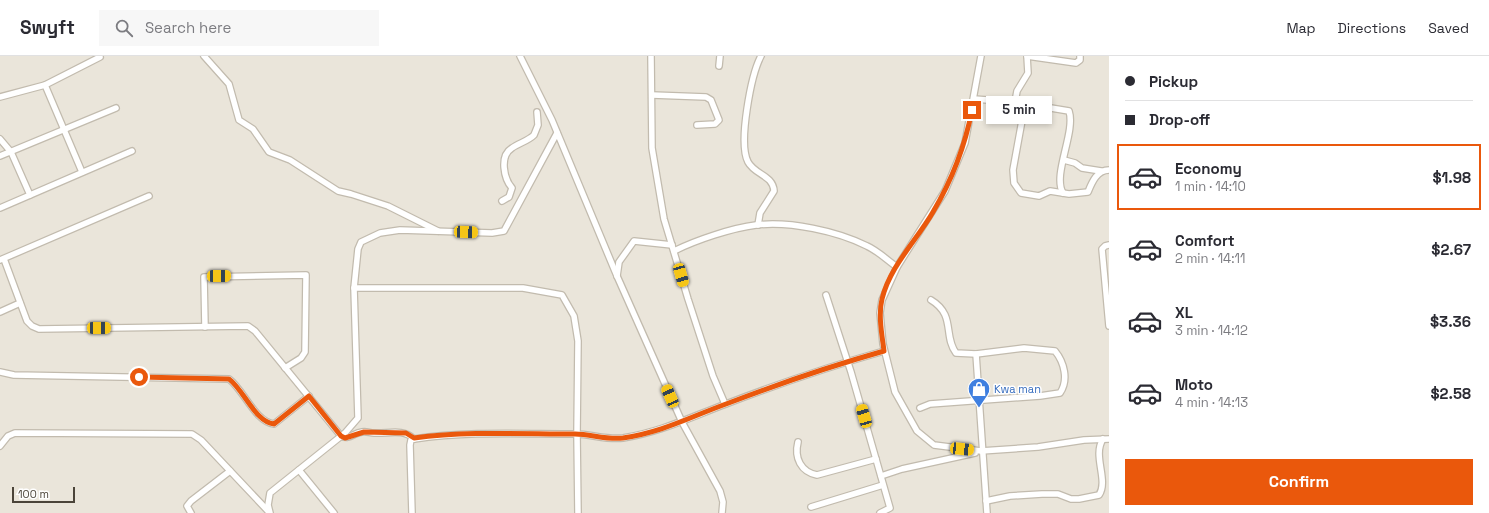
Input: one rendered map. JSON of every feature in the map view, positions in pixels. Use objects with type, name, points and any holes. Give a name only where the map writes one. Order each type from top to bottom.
[{"type":"street","points":[[204,56],[229,84],[239,120],[254,129],[269,152],[290,160],[338,191],[388,206],[439,231]]},
{"type":"street","points":[[520,56],[557,133],[617,276],[682,422],[720,491],[723,502],[722,513]]},
{"type":"street","points":[[651,56],[652,148],[664,219],[688,300],[713,376],[725,404]]},
{"type":"street","points":[[719,66],[720,56]]},
{"type":"street","points":[[758,225],[760,213],[774,191],[771,182],[749,164],[745,152],[745,127],[749,99],[754,72],[761,56]]},
{"type":"street","points":[[981,56],[965,143],[945,191],[897,267],[882,300],[880,313],[884,351],[895,392],[918,431],[934,445],[982,451]]},
{"type":"street","points":[[1016,102],[1017,91],[1028,73],[1027,56],[1076,63],[1080,60],[1080,56]]},
{"type":"street","points":[[0,97],[45,85],[100,58]]},
{"type":"street","points":[[45,85],[82,172]]},
{"type":"street","points":[[652,95],[706,97],[711,100],[719,120],[715,124],[697,125]]},
{"type":"street","points":[[974,99],[1016,102],[1069,110],[1068,133],[1064,160],[1059,181],[1053,192]]},
{"type":"street","points":[[1025,104],[1013,170],[1014,184],[1021,193],[1039,196],[1053,192],[1073,194],[1088,192],[1101,171]]},
{"type":"street","points":[[0,156],[116,108]]},
{"type":"street","points":[[502,201],[510,197],[512,188],[504,170],[504,160],[512,148],[534,135],[538,125],[537,112]]},
{"type":"street","points":[[270,513],[268,499],[270,493],[341,436],[358,418],[354,288],[358,249],[361,242],[380,233],[400,230],[500,233],[504,231],[557,133]]},
{"type":"street","points":[[0,139],[11,152],[30,195]]},
{"type":"street","points":[[0,208],[132,151]]},
{"type":"street","points":[[1064,160],[1073,162],[1082,168],[1101,171],[1109,170]]},
{"type":"street","points":[[1059,181],[1063,193]]},
{"type":"street","points":[[149,196],[2,260],[27,321],[32,326],[39,328],[251,327],[341,436],[348,438],[364,432],[397,432],[406,433],[414,438],[523,433],[577,434],[603,439],[622,438],[655,431],[682,422],[725,404],[846,362],[884,351]]},
{"type":"street","points":[[674,251],[726,232],[758,225],[800,227],[843,236],[868,246],[897,267]]},
{"type":"street","points":[[617,276],[619,262],[634,241],[672,245]]},
{"type":"street","points":[[1109,245],[1102,249],[1108,291],[1109,326]]},
{"type":"street","points":[[205,327],[204,276],[306,276],[305,352],[301,358],[285,368]]},
{"type":"street","points":[[354,288],[523,288],[562,295],[574,316],[578,341],[578,513]]},
{"type":"street","points":[[826,296],[846,362],[851,372],[891,511],[880,513]]},
{"type":"street","points":[[920,408],[930,404],[1040,396],[1060,393],[1064,387],[1064,366],[1061,358],[1055,351],[1024,348],[976,354],[956,354],[952,348],[949,324],[945,314],[931,300]]},
{"type":"street","points":[[0,312],[20,303]]},
{"type":"street","points":[[976,354],[987,513]]},
{"type":"street","points":[[0,372],[14,375],[229,379],[238,387],[261,419],[269,424],[274,424],[309,396]]},
{"type":"street","points":[[0,446],[8,436],[15,434],[188,433],[201,440],[270,513]]},
{"type":"street","points":[[412,513],[410,445],[411,440],[414,438]]},
{"type":"street","points":[[881,476],[902,469],[982,451],[1038,447],[1106,439]]},
{"type":"street","points":[[986,501],[1010,496],[1058,494],[1071,499],[1079,499],[1099,495],[1101,492],[1102,477],[1098,446],[1106,439]]},
{"type":"street","points":[[798,442],[797,453],[802,467],[808,473],[817,475],[876,459]]},
{"type":"street","points":[[299,470],[334,513]]},
{"type":"street","points":[[191,513],[187,506],[191,501],[230,471]]},
{"type":"street","points":[[811,507],[883,485]]},
{"type":"shaded area","points":[[0,56],[1109,56],[1109,513],[0,513]]},
{"type":"place","name":"Kwa man","points":[[979,408]]},
{"type":"route","points":[[139,377],[229,379],[238,387],[261,419],[269,424],[274,424],[280,420],[309,396],[341,436],[345,438],[352,437],[361,432],[397,432],[406,433],[414,438],[523,433],[555,435],[577,434],[603,439],[622,438],[672,427],[725,404],[788,381],[884,351],[880,313],[884,293],[897,267],[932,214],[945,191],[965,143],[972,110]]}]
